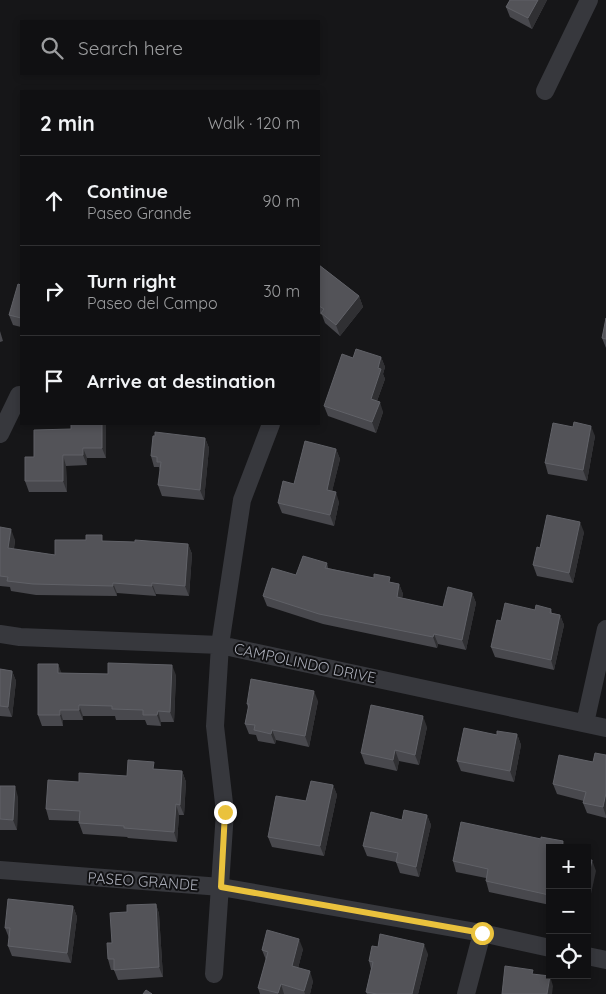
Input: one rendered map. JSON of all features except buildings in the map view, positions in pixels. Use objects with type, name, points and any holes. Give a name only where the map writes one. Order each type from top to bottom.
[{"type":"street","points":[[545,91],[589,0]]},
{"type":"street","points":[[0,434],[19,395]]},
{"type":"street","points":[[214,974],[225,812],[215,726],[220,645],[242,500],[271,425]]},
{"type":"street","points":[[585,724],[606,629]]},
{"type":"street","name":"CAMPOLINDO DRIVE","points":[[0,634],[20,637],[220,645],[606,728]]},
{"type":"street","name":"PASEO GRANDE","points":[[0,870],[221,887],[482,933],[546,947]]},
{"type":"street","points":[[466,994],[482,933]]},
{"type":"street","points":[[591,957],[606,960]]},
{"type":"route","points":[[225,812],[221,887],[482,933]]}]
